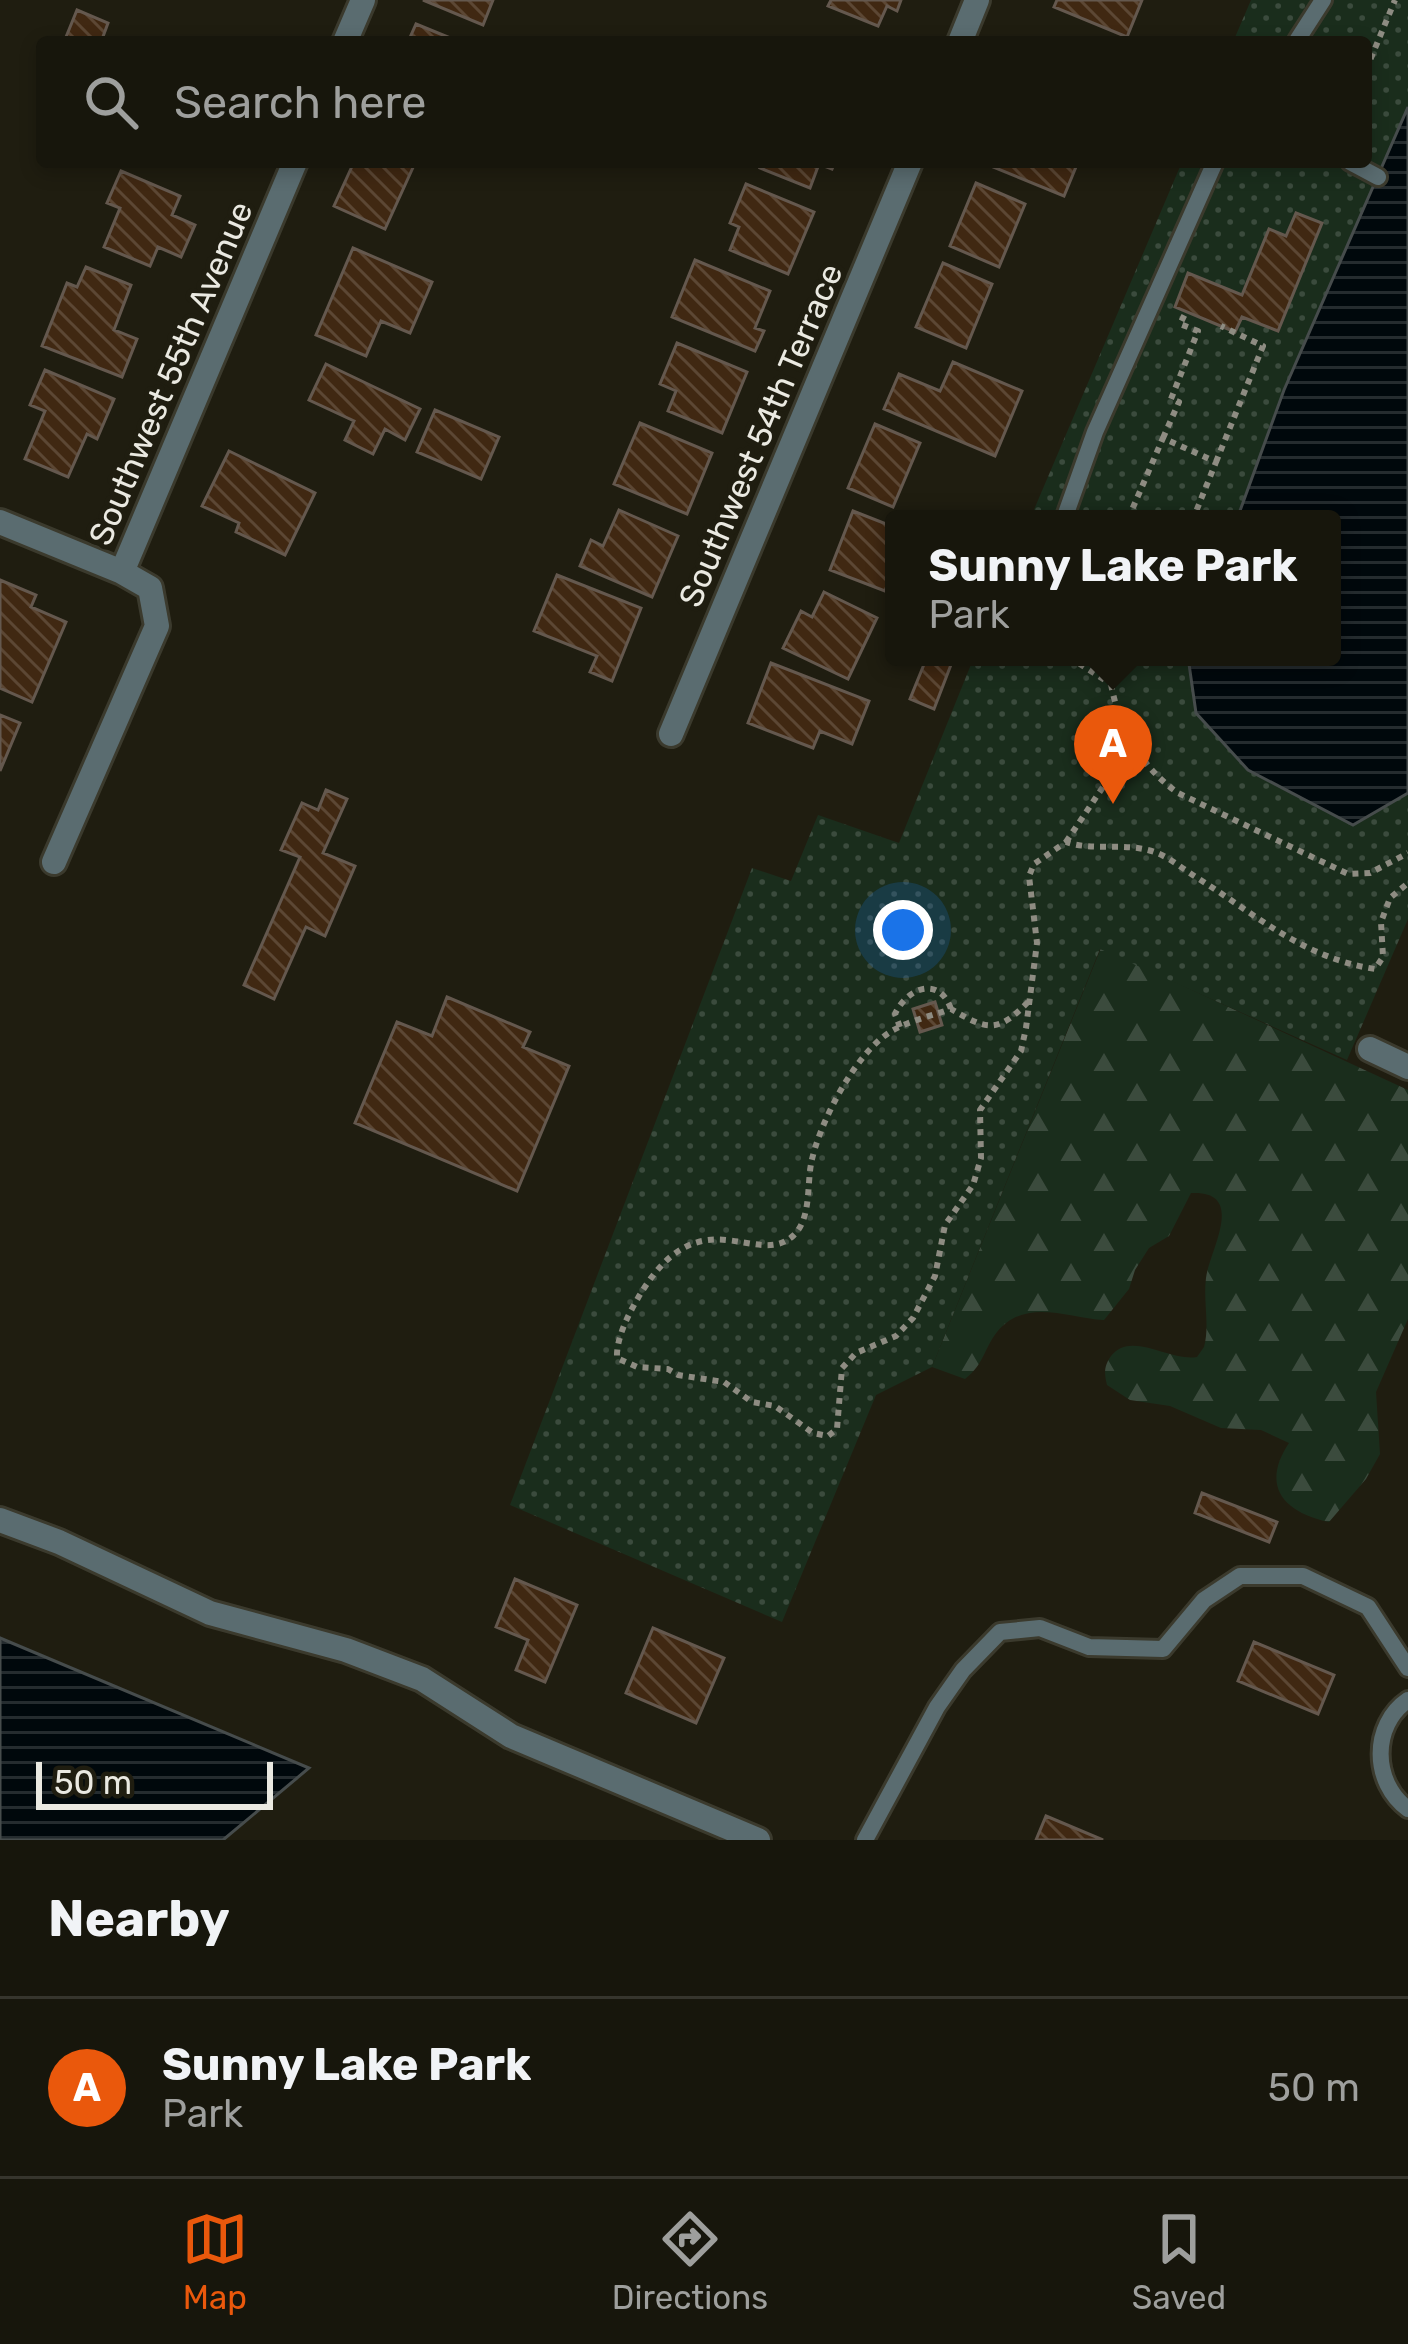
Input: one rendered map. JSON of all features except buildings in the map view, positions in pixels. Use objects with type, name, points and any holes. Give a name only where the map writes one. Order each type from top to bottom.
[{"type":"street","points":[[348,36],[363,0]]},
{"type":"street","points":[[962,36],[977,0]]},
{"type":"street","name":"Southwest 55th Avenue","points":[[53,862],[157,626],[150,588],[122,572],[292,168]]},
{"type":"street","name":"Southwest 54th Terrace","points":[[671,734],[907,168]]},
{"type":"street","points":[[0,522],[122,572]]},
{"type":"street","points":[[1370,1049],[1408,1067]]},
{"type":"street","points":[[0,1520],[210,1613],[346,1650],[422,1679],[512,1736],[758,1840]]},
{"type":"lane","points":[[1300,36],[1323,0]]},
{"type":"lane","points":[[1067,510],[1095,432],[1212,168]]},
{"type":"lane","points":[[1361,168],[1378,177]]},
{"type":"lane","points":[[865,1840],[937,1707],[963,1670],[1000,1632],[1040,1628],[1089,1647],[1163,1648],[1204,1600],[1240,1576],[1303,1576],[1368,1607],[1408,1668]]},
{"type":"lane","points":[[1408,1700],[1385,1728],[1380,1755],[1385,1782],[1408,1809]]},
{"type":"path","points":[[1372,56],[1395,0]]},
{"type":"path","points":[[1132,510],[1179,402],[1171,399],[1198,331],[1180,324],[1186,312]]},
{"type":"path","points":[[1197,510],[1263,346],[1221,326]]},
{"type":"path","points":[[1163,438],[1216,462]]},
{"type":"path","points":[[1083,666],[1111,684]]},
{"type":"path","points":[[1119,666],[1111,684],[1125,731],[1162,782],[1178,793],[1348,874],[1370,873],[1408,853]]},
{"type":"path","points":[[951,1009],[901,1027],[869,1048],[834,1105],[812,1161],[804,1216],[796,1234],[781,1243],[760,1244],[719,1236],[676,1250],[649,1279],[633,1306],[617,1348],[623,1364],[724,1382],[752,1402],[784,1410],[813,1433],[828,1436],[837,1430],[842,1369],[856,1353],[896,1336],[914,1318],[927,1295],[946,1225],[973,1185],[981,1158],[980,1110],[1022,1051],[1037,944],[1029,876],[1034,864],[1066,842],[1106,784],[1125,731]]},
{"type":"path","points":[[1066,842],[1080,847],[1131,845],[1159,853],[1292,943],[1323,957],[1375,969],[1383,957],[1381,922],[1390,898],[1408,883]]},
{"type":"path","points":[[901,1027],[895,1014],[898,1006],[916,989],[939,993],[951,1009],[980,1026],[994,1027],[1028,1002]]},
{"type":"green space","points":[[1251,0],[1408,0],[1408,107],[1284,390],[1240,510],[1034,510],[1179,168],[1372,168],[1372,36],[1236,36]]},
{"type":"green space","points":[[970,666],[1189,666],[1196,713],[1352,825],[1408,793],[1408,919],[1347,1060],[1100,949],[932,1367],[876,1395],[782,1622],[510,1505],[752,868],[791,881],[818,815],[899,843]]},
{"type":"green space","points":[[1101,948],[1408,1090],[1408,1319],[1376,1392],[1380,1454],[1366,1479],[1329,1522],[1299,1511],[1281,1494],[1277,1472],[1289,1443],[1261,1430],[1221,1428],[1170,1406],[1130,1400],[1107,1385],[1107,1363],[1119,1349],[1140,1346],[1197,1357],[1204,1347],[1206,1278],[1222,1211],[1208,1195],[1191,1193],[1169,1236],[1149,1248],[1129,1289],[1104,1320],[1048,1312],[1021,1315],[997,1332],[965,1379],[932,1367]]},
{"type":"shaded area","points":[[1408,107],[1408,793],[1353,825],[1248,770],[1196,713],[1189,666],[1341,666],[1341,510],[1240,510],[1284,390]]},
{"type":"shaded area","points":[[0,1638],[309,1768],[223,1840],[0,1840]]},
{"type":"place","name":"Sunny Lake Park","points":[[1113,804]]}]
